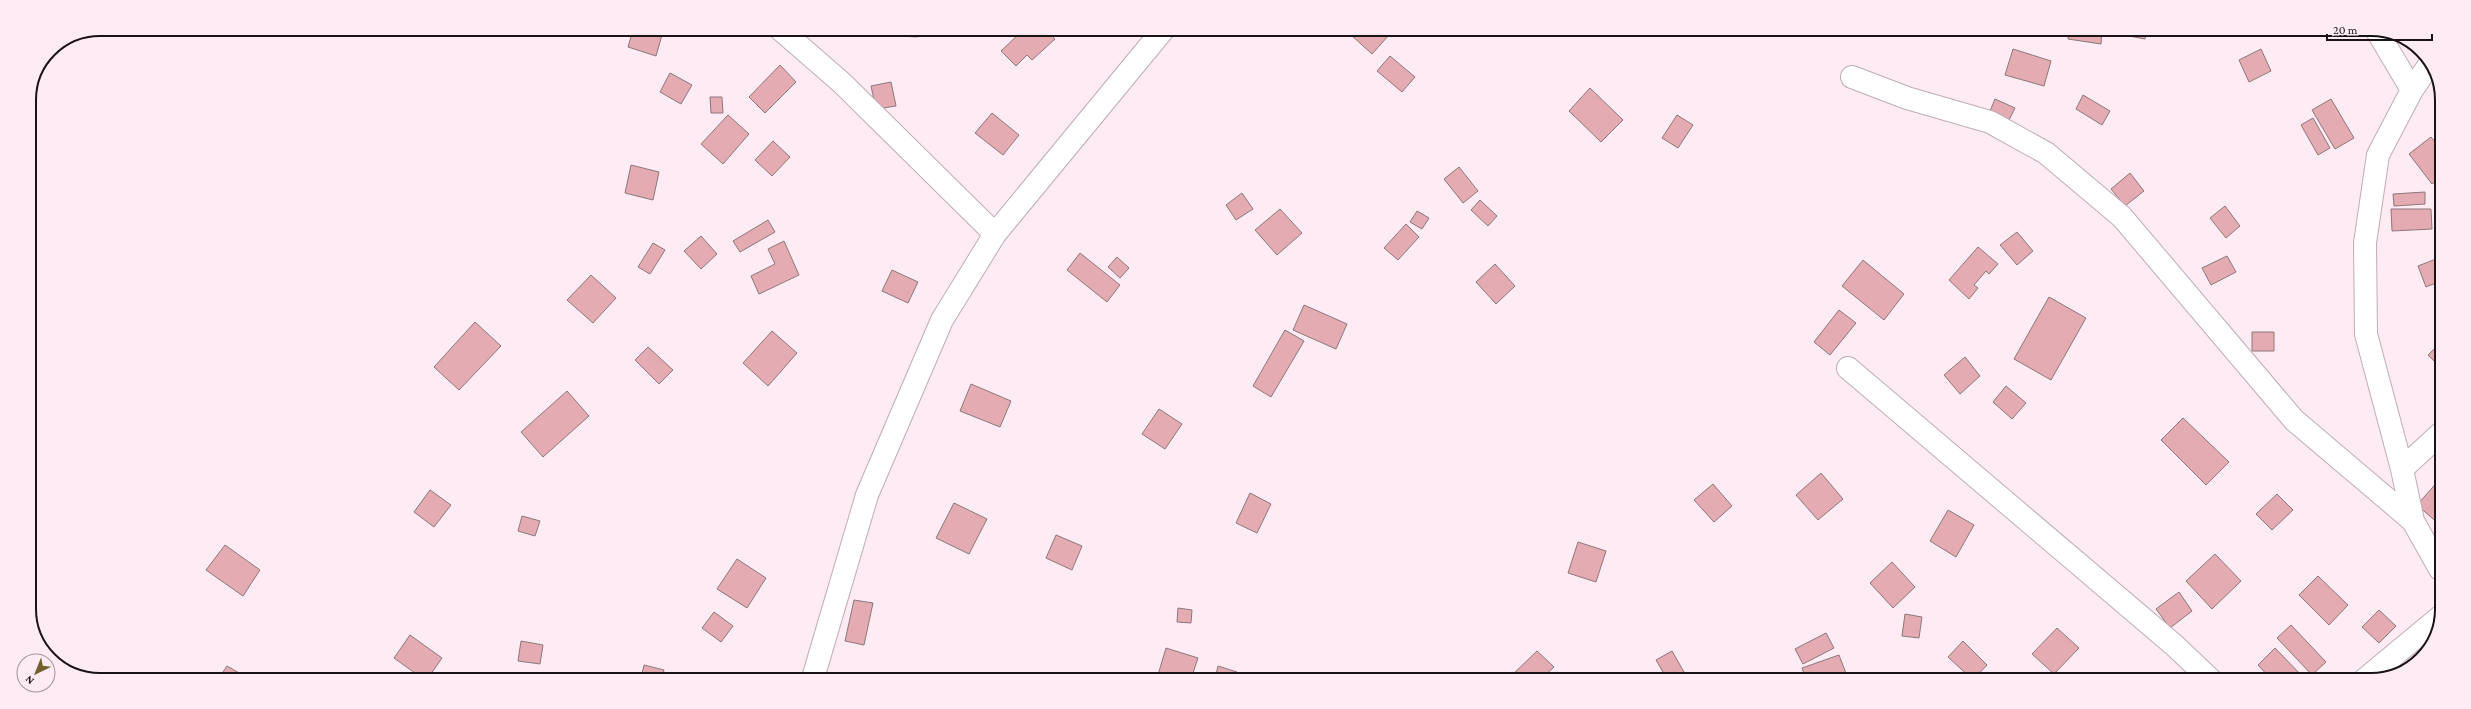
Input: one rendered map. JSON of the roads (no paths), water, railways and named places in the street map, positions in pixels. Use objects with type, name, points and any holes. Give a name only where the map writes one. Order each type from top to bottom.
[{"type":"street","points":[[788,36],[842,83],[995,234]]},
{"type":"street","points":[[814,673],[867,495],[942,320],[995,234],[1158,36]]},
{"type":"street","points":[[2381,37],[2412,90]]},
{"type":"street","points":[[2427,69],[2412,90],[2378,155],[2365,243],[2366,334],[2402,469],[2413,521],[2435,560]]},
{"type":"street","points":[[1852,77],[1907,98],[1990,122],[2046,153],[2122,217],[2294,420],[2413,521]]},
{"type":"street","points":[[1848,368],[2174,645],[2203,673]]},
{"type":"street","points":[[2402,469],[2435,439]]},
{"type":"street","points":[[2373,673],[2433,622]]}]
